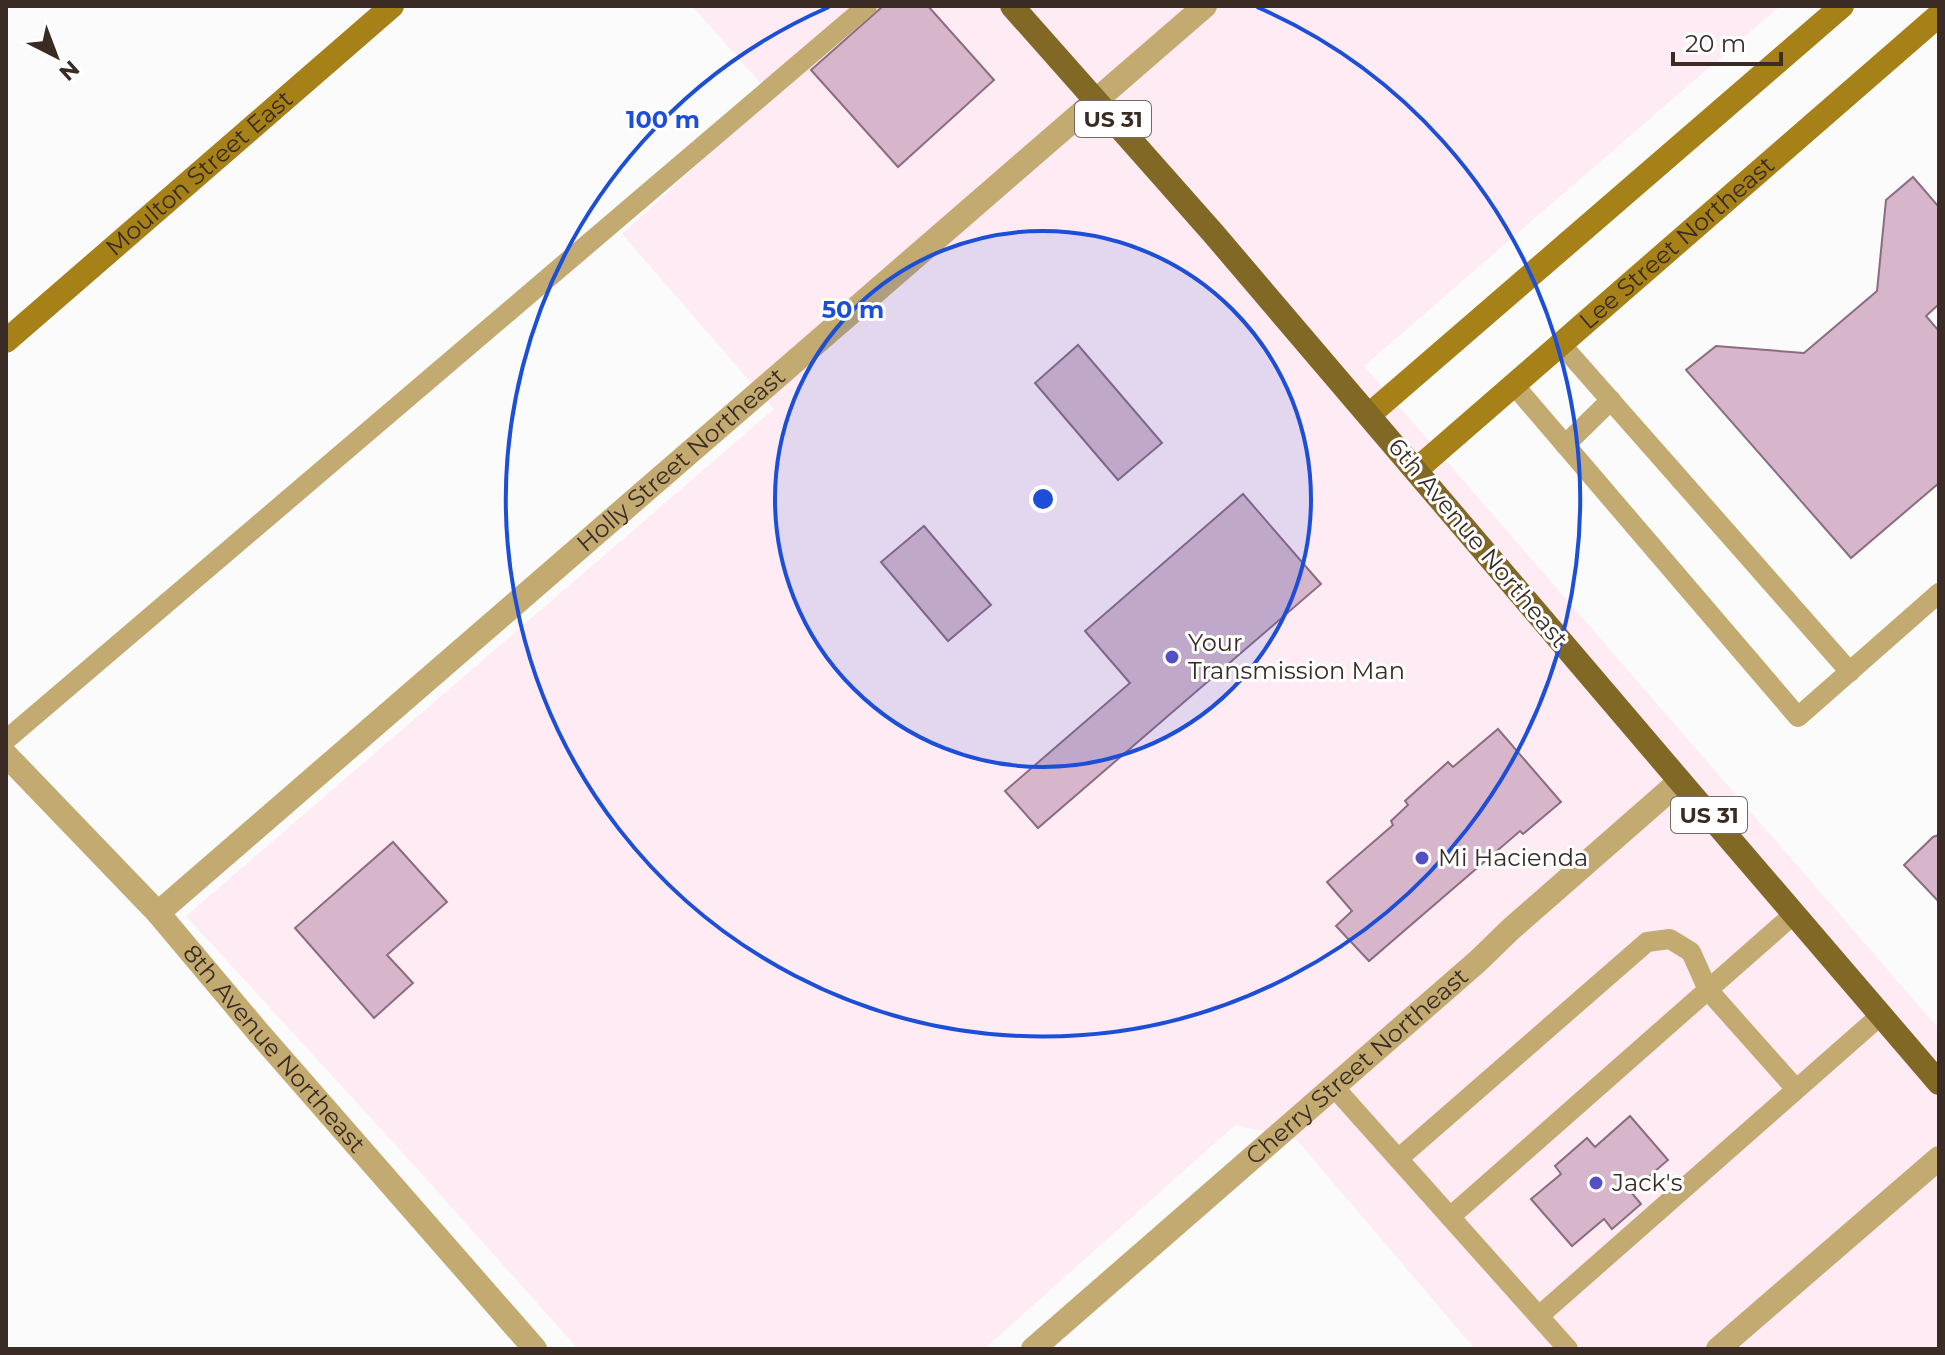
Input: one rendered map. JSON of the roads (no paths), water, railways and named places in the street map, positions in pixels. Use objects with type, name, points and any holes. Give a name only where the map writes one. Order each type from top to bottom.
[{"type":"main road","name":"6th Avenue Northeast","points":[[1012,6],[1223,244],[1939,1083]]},
{"type":"street","name":"Moulton Street East","points":[[6,341],[392,6]]},
{"type":"street","name":"Holly Street Northeast","points":[[158,913],[1205,6]]},
{"type":"street","points":[[1369,415],[1842,6]]},
{"type":"street","name":"Lee Street Northeast","points":[[1416,470],[1939,15]]},
{"type":"street","name":"8th Avenue Northeast","points":[[6,755],[158,913],[268,1044],[535,1349]]},
{"type":"street","name":"Cherry Street Northeast","points":[[1033,1349],[1680,781]]},
{"type":"street","points":[[1718,1349],[1939,1158]]},
{"type":"lane","points":[[6,740],[867,6]]},
{"type":"lane","points":[[1561,344],[1850,672]]},
{"type":"lane","points":[[1514,385],[1798,717],[1939,593]]},
{"type":"lane","points":[[1565,445],[1611,400]]},
{"type":"lane","points":[[1450,1217],[1794,914]]},
{"type":"lane","points":[[1398,1159],[1647,942],[1670,939],[1691,952],[1708,990],[1796,1089]]},
{"type":"lane","points":[[1539,1316],[1881,1015]]},
{"type":"lane","points":[[1334,1087],[1568,1349]]},
{"type":"place","name":"Your Transmission Man","points":[[1172,657]]},
{"type":"place","name":"Mi Hacienda","points":[[1422,858]]},
{"type":"place","name":"Jack's","points":[[1596,1183]]}]
